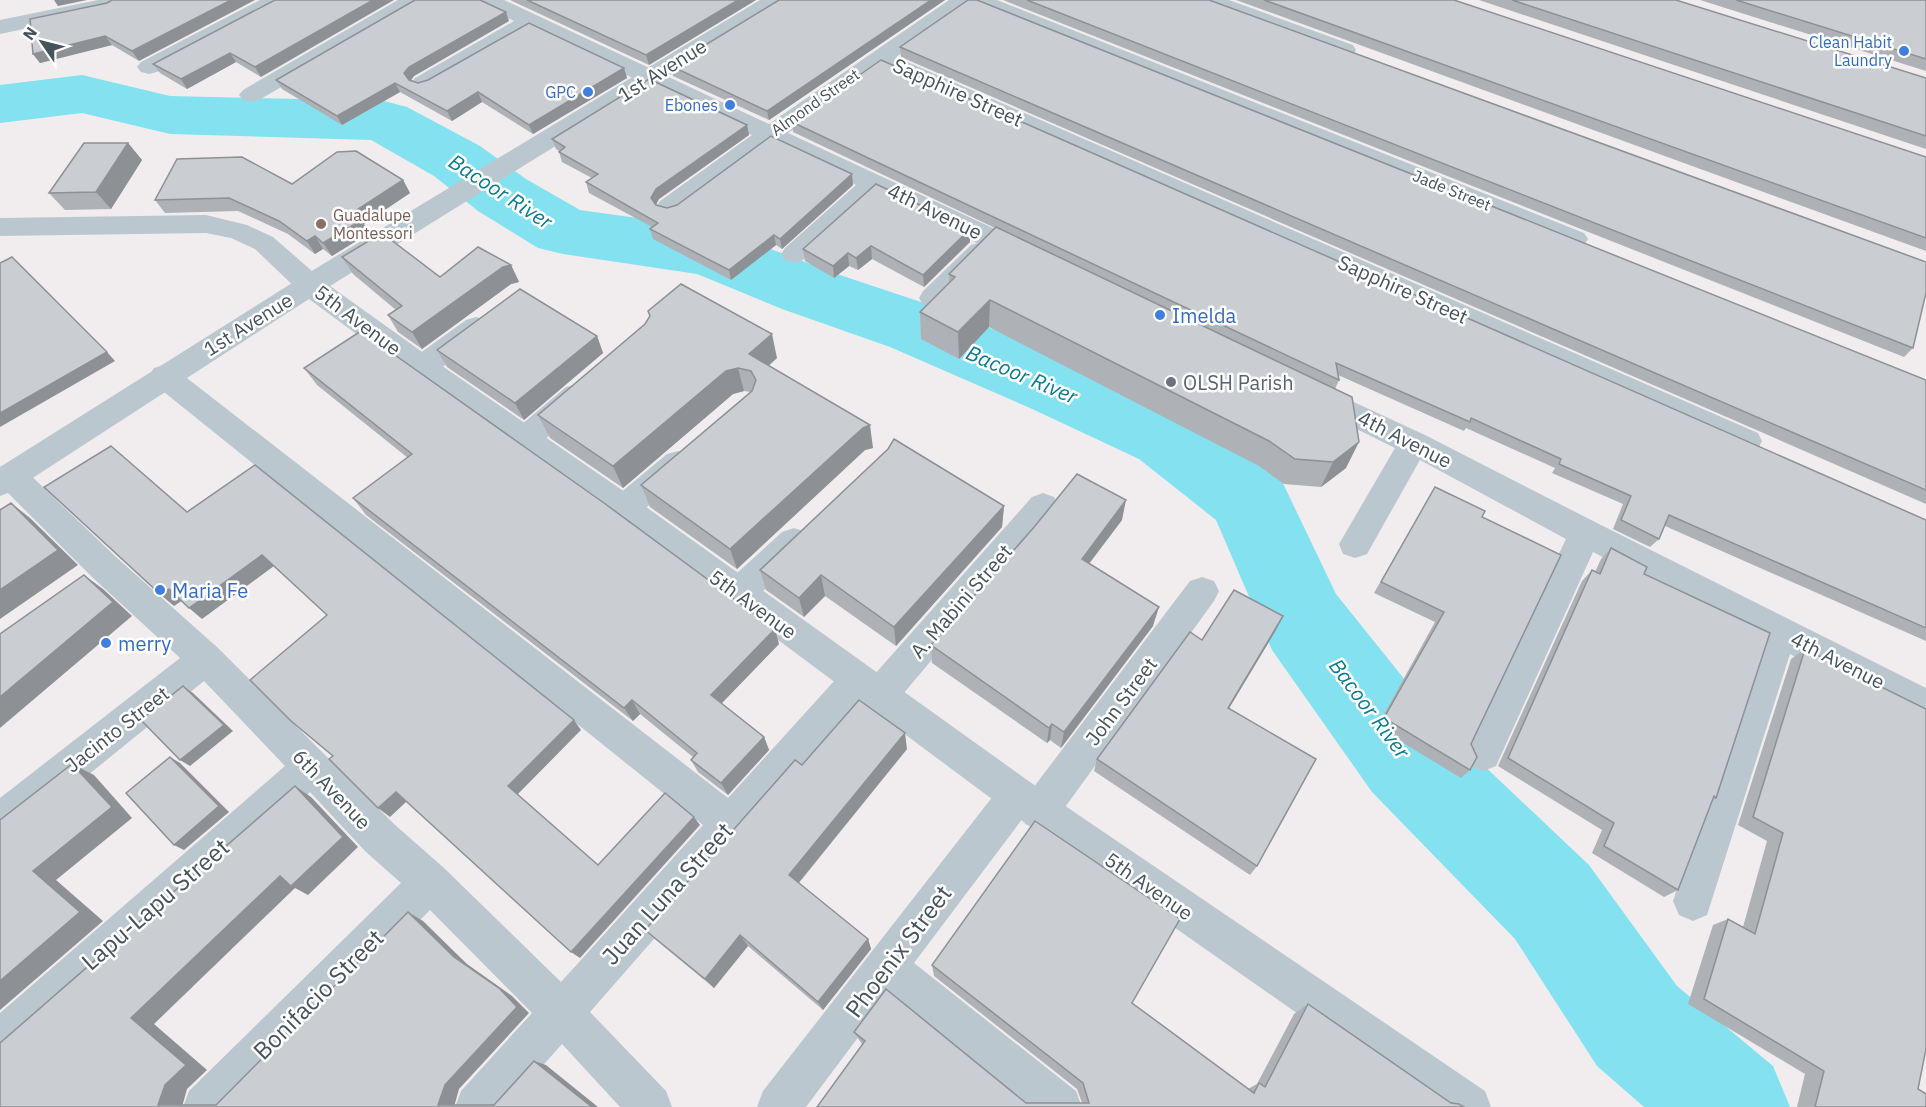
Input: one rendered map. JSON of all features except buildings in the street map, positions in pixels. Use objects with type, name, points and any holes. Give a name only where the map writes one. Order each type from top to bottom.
[{"type":"street","points":[[0,27],[105,5],[115,0]]},
{"type":"street","points":[[149,67],[276,0]]},
{"type":"street","points":[[251,95],[414,0]]},
{"type":"street","name":"4th Avenue","points":[[487,0],[1056,270]]},
{"type":"street","name":"Almond Street","points":[[669,207],[963,0]]},
{"type":"street","name":"Jade Street","points":[[978,0],[1595,248]]},
{"type":"street","points":[[1209,0],[1366,58]]},
{"type":"street","name":"1st Avenue","points":[[5,479],[164,376],[651,77],[768,1]]},
{"type":"street","points":[[423,83],[531,21]]},
{"type":"street","name":"Sapphire Street","points":[[879,58],[1773,453]]},
{"type":"street","points":[[794,254],[874,182]]},
{"type":"street","name":"5th Avenue","points":[[0,227],[206,224],[238,231],[264,243],[310,285],[422,367],[624,508],[1028,803],[1469,1107]]},
{"type":"street","points":[[933,298],[992,239]]},
{"type":"street","points":[[422,367],[495,313]]},
{"type":"street","points":[[164,376],[730,823]]},
{"type":"street","points":[[526,438],[599,376]]},
{"type":"street","name":"4th Avenue","points":[[1287,382],[1414,443],[1585,533],[1926,706]]},
{"type":"street","points":[[624,508],[702,441]]},
{"type":"street","points":[[1354,544],[1414,443]]},
{"type":"street","name":"6th Avenue","points":[[5,479],[90,577],[206,659],[380,838],[430,882],[561,1012],[650,1107]]},
{"type":"street","name":"A. Mabini Street","points":[[868,687],[1043,506]]},
{"type":"street","points":[[738,593],[817,519]]},
{"type":"street","points":[[1483,754],[1585,533]]},
{"type":"street","name":"John Street","points":[[1028,803],[1203,591]]},
{"type":"street","points":[[1693,901],[1780,631]]},
{"type":"street","name":"Jacinto Street","points":[[0,822],[206,659]]},
{"type":"street","name":"Juan Luna Street","points":[[477,1107],[730,823],[868,687]]},
{"type":"street","name":"Lapu-Lapu Street","points":[[0,1041],[311,767]]},
{"type":"street","name":"Phoenix Street","points":[[779,1107],[886,967],[1028,803]]},
{"type":"street","name":"Bonifacio Street","points":[[205,1107],[430,882]]},
{"type":"street","points":[[886,967],[1060,1107]]},
{"type":"waterway","name":"Bacoor River","points":[[0,104],[82,94],[170,115],[384,121],[457,161],[502,195],[563,231],[709,252],[808,291],[916,328],[1058,387],[1168,437],[1249,499],[1304,622],[1407,759],[1552,902],[1637,1026],[1732,1107]]},
{"type":"place","name":"Clean Habit Laundry","points":[[1904,51]]},
{"type":"place","name":"GPC","points":[[588,92]]},
{"type":"place","name":"Ebones","points":[[730,105]]},
{"type":"place","name":"Guadalupe Montessori","points":[[321,224]]},
{"type":"place","name":"Imelda","points":[[1160,315]]},
{"type":"place","name":"OLSH Parish","points":[[1171,382]]},
{"type":"place","name":"Maria Fe","points":[[160,590]]},
{"type":"place","name":"merry","points":[[106,643]]}]
